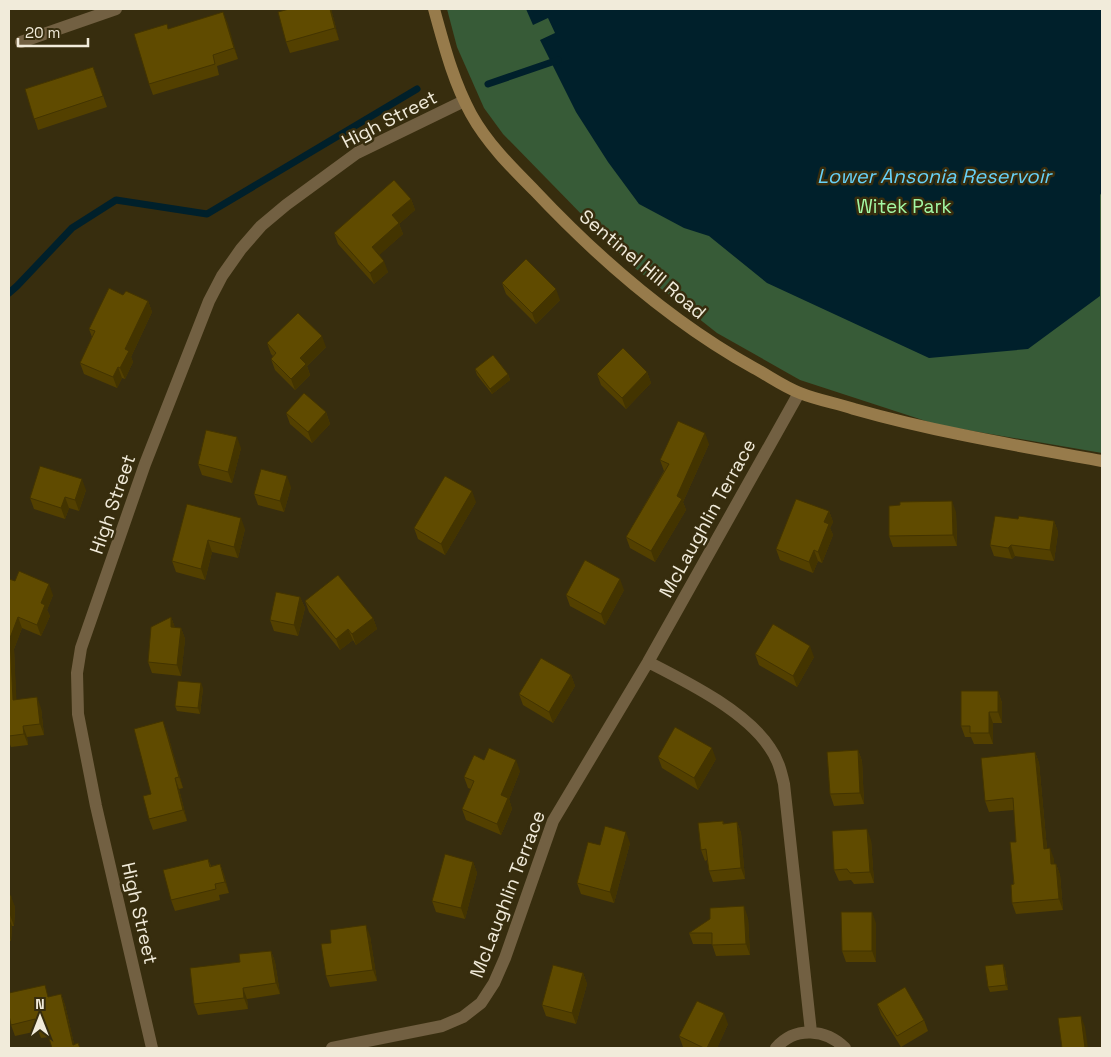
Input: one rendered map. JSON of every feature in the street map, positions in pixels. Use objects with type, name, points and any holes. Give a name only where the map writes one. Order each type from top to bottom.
[{"type":"main road","name":"Sentinel Hill Road","points":[[434,9],[452,72],[464,101],[488,140],[561,219],[672,317],[721,350],[799,393],[886,418],[957,435],[1102,461]]},
{"type":"street","points":[[21,42],[116,9]]},
{"type":"street","name":"High Street","points":[[152,1048],[96,806],[78,714],[77,673],[81,648],[145,464],[209,301],[222,276],[261,226],[286,205],[357,154],[464,101]]},
{"type":"street","name":"McLaughlin Terrace","points":[[332,1048],[442,1026],[463,1017],[481,1003],[494,984],[505,958],[553,821],[648,662],[799,393]]},
{"type":"street","points":[[648,662],[691,684],[738,715],[759,732],[771,748],[778,763],[784,784],[811,1032]]},
{"type":"street","points":[[776,1048],[782,1042],[796,1035],[811,1032],[825,1034],[837,1040],[845,1048]]},
{"type":"green space","name":"Lower Ansonia Reservoir","points":[[447,9],[1102,9],[1102,453],[938,425],[800,380],[717,333],[631,265],[503,134],[484,108],[457,47]]},
{"type":"water","name":"Lower Ansonia Reservoir","points":[[526,9],[1102,9],[1100,296],[1028,349],[929,358],[767,283],[709,236],[684,228],[639,204],[608,162],[576,112],[540,40],[555,33],[548,18],[533,25]]},
{"type":"building","points":[[289,9],[330,9],[335,28],[286,42],[278,12]]},
{"type":"building","points":[[223,12],[234,48],[213,55],[215,64],[149,84],[134,34],[167,24],[168,29]]},
{"type":"building","points":[[93,67],[103,96],[34,119],[25,89]]},
{"type":"building","points":[[394,180],[411,199],[392,215],[399,223],[372,247],[384,261],[370,273],[334,233]]},
{"type":"building","points":[[526,259],[556,289],[532,313],[502,283]]},
{"type":"building","points":[[109,288],[123,295],[126,291],[148,301],[125,349],[129,351],[113,377],[80,363],[95,331],[89,329]]},
{"type":"building","points":[[298,313],[322,336],[300,358],[306,364],[291,379],[271,359],[276,353],[267,343]]},
{"type":"building","points":[[623,348],[647,372],[622,398],[597,374]]},
{"type":"building","points":[[493,355],[508,374],[490,389],[475,369]]},
{"type":"building","points":[[304,393],[326,412],[308,432],[286,413]]},
{"type":"building","points":[[678,421],[705,433],[677,496],[682,499],[651,551],[626,537],[669,464],[660,460]]},
{"type":"building","points":[[206,430],[237,437],[228,472],[198,464]]},
{"type":"building","points":[[40,466],[82,479],[75,500],[65,497],[61,508],[30,498]]},
{"type":"building","points":[[261,469],[287,476],[280,501],[254,494]]},
{"type":"building","points":[[445,476],[472,491],[441,544],[414,528]]},
{"type":"building","points":[[796,499],[829,511],[824,522],[829,524],[818,552],[814,550],[809,562],[776,549]]},
{"type":"building","points":[[952,501],[953,535],[889,536],[889,506],[900,505],[900,502]]},
{"type":"building","points":[[187,504],[241,518],[234,547],[208,540],[201,569],[172,561]]},
{"type":"building","points":[[995,516],[1018,519],[1019,516],[1054,521],[1050,550],[1011,545],[1008,548],[990,545]]},
{"type":"building","points":[[585,560],[620,579],[601,614],[566,595]]},
{"type":"building","points":[[19,571],[49,584],[41,603],[45,605],[37,625],[18,617],[10,638],[13,700],[37,697],[40,724],[23,726],[24,734],[9,736],[9,579],[15,581]]},
{"type":"building","points":[[338,575],[373,618],[352,634],[348,629],[336,639],[305,601]]},
{"type":"building","points":[[276,592],[300,597],[294,625],[270,620]]},
{"type":"building","points":[[171,617],[171,627],[181,628],[177,665],[148,662],[151,627]]},
{"type":"building","points":[[773,624],[810,646],[793,676],[755,654]]},
{"type":"building","points":[[541,658],[571,675],[549,712],[519,694]]},
{"type":"building","points":[[178,681],[201,683],[198,708],[175,706]]},
{"type":"building","points":[[961,691],[998,691],[998,712],[989,712],[989,733],[970,733],[970,726],[961,726]]},
{"type":"building","points":[[163,721],[179,777],[175,778],[183,810],[149,819],[143,796],[151,794],[134,729]]},
{"type":"building","points":[[675,727],[712,748],[694,778],[658,757]]},
{"type":"building","points":[[489,748],[516,760],[501,795],[508,798],[497,824],[462,809],[474,781],[464,777],[474,755],[484,760]]},
{"type":"building","points":[[858,750],[860,793],[830,794],[827,752]]},
{"type":"building","points":[[1035,752],[1044,849],[1050,848],[1051,864],[1056,864],[1059,899],[1012,903],[1011,885],[1014,884],[1010,842],[1016,842],[1013,798],[985,801],[981,758]]},
{"type":"building","points":[[723,821],[723,824],[737,822],[741,868],[709,871],[706,849],[701,850],[698,823]]},
{"type":"building","points":[[605,826],[626,832],[610,892],[577,883],[588,842],[600,845]]},
{"type":"building","points":[[867,829],[870,872],[850,873],[847,869],[834,870],[832,831]]},
{"type":"building","points":[[445,854],[473,862],[461,908],[432,901]]},
{"type":"building","points":[[208,859],[210,867],[220,864],[225,882],[215,884],[216,889],[171,900],[163,870]]},
{"type":"building","points":[[9,895],[11,896],[10,915],[9,915]]},
{"type":"building","points":[[744,906],[746,944],[712,945],[712,933],[689,933],[710,919],[710,908]]},
{"type":"building","points":[[841,912],[872,912],[872,951],[842,951]]},
{"type":"building","points":[[366,925],[373,970],[326,976],[321,944],[331,943],[330,930]]},
{"type":"building","points":[[271,951],[276,983],[243,988],[244,998],[194,1004],[190,968],[240,962],[239,954]]},
{"type":"building","points":[[1003,964],[1006,985],[988,987],[985,966]]},
{"type":"building","points":[[553,965],[583,973],[572,1013],[542,1005]]},
{"type":"building","points":[[45,985],[48,997],[61,994],[73,1045],[78,1043],[80,1048],[52,1048],[45,1026],[37,1027],[35,1019],[11,1025],[9,993]]},
{"type":"building","points":[[905,987],[924,1020],[897,1036],[877,1004]]},
{"type":"building","points":[[697,1001],[724,1013],[707,1048],[679,1036]]},
{"type":"building","points":[[1081,1016],[1085,1048],[1062,1048],[1058,1018]]},
{"type":"waterway","points":[[488,84],[558,60]]},
{"type":"waterway","points":[[9,293],[72,228],[116,200],[207,214],[417,89]]},
{"type":"park label","name":"Witek Park","points":[[904,206]]}]
